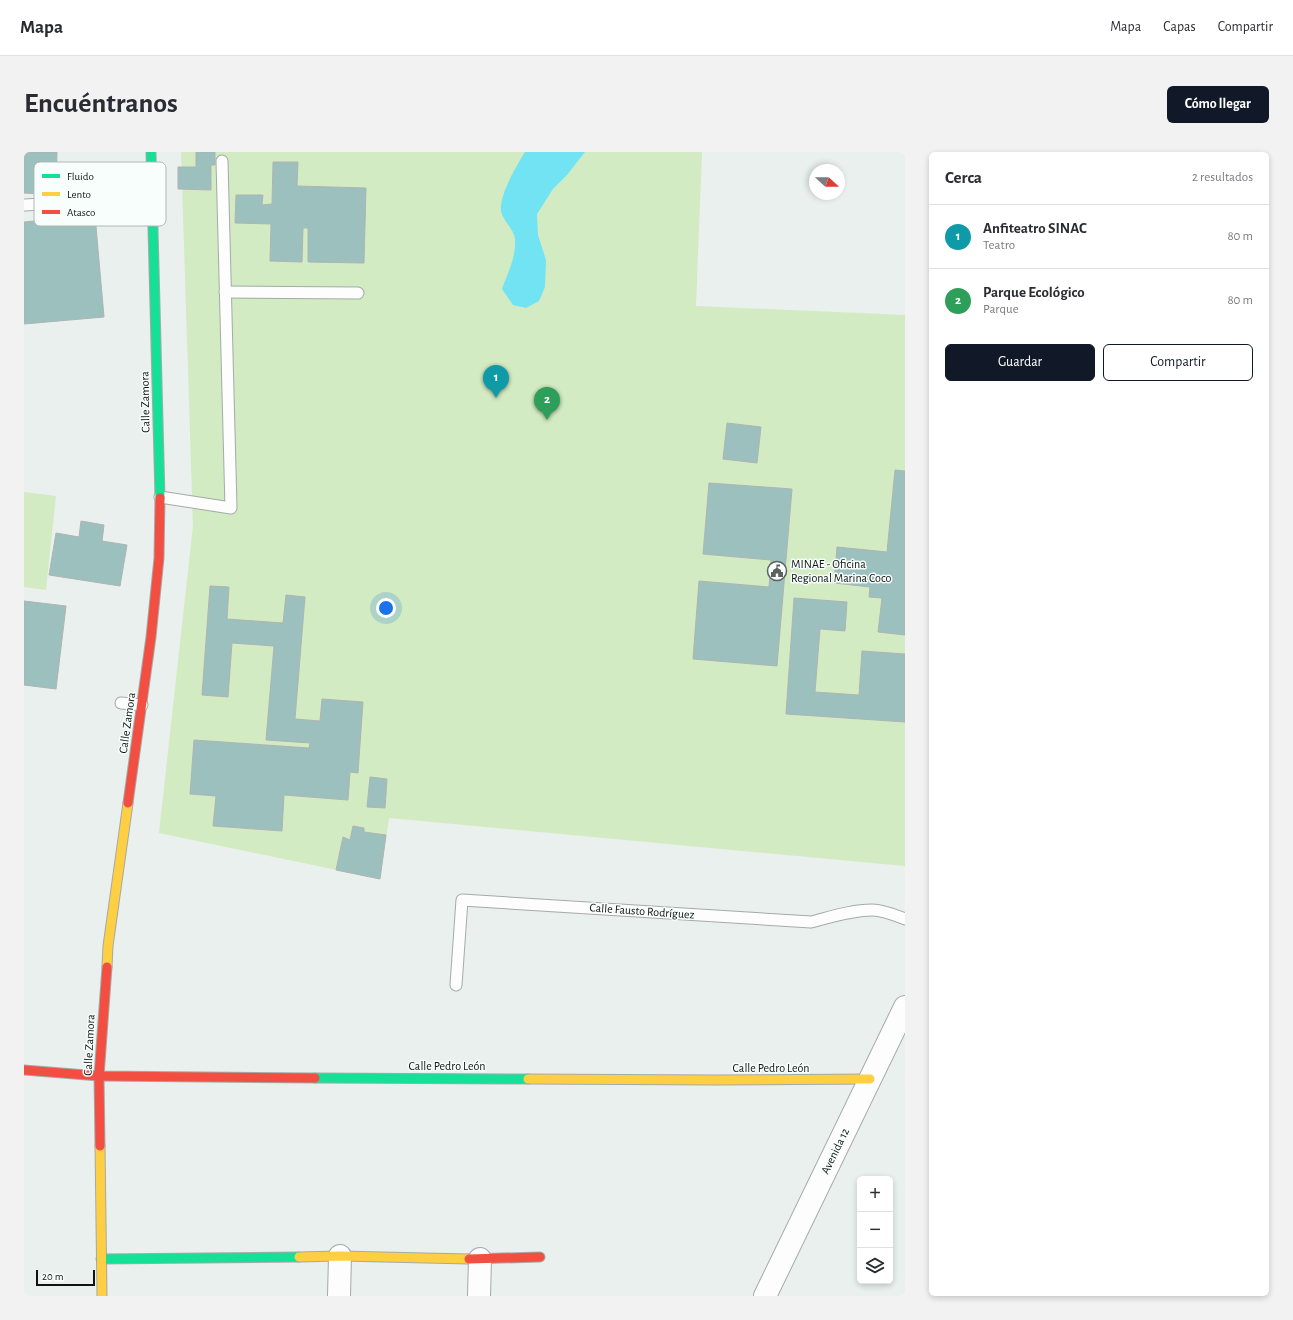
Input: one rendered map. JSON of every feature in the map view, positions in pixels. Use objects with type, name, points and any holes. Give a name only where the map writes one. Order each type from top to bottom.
[{"type":"street","name":"Calle Zamora","points":[[151,152],[151,162]]},
{"type":"street","name":"Calle Zamora","points":[[102,1296],[99,1076],[108,946],[151,637],[158,558],[160,497],[154,226]]},
{"type":"street","name":"Avenida 12","points":[[765,1296],[905,1007]]},
{"type":"street","name":"Calle Pedro León","points":[[24,1070],[99,1076],[716,1080],[870,1079]]},
{"type":"street","points":[[101,1259],[340,1256],[480,1259],[540,1257]]},
{"type":"street","points":[[339,1296],[340,1256]]},
{"type":"street","points":[[479,1296],[480,1259]]},
{"type":"lane","points":[[160,497],[231,508],[222,161]]},
{"type":"lane","points":[[24,205],[34,204]]},
{"type":"lane","points":[[225,292],[358,293]]},
{"type":"lane","points":[[121,703],[142,705]]},
{"type":"lane","name":"Calle Fausto Rodríguez","points":[[456,985],[462,900],[811,922],[852,912],[872,910],[885,912],[905,919]]},
{"type":"green space","points":[[181,152],[702,152],[696,306],[905,315],[905,866],[389,818],[380,879],[159,833],[193,526]]},
{"type":"green space","points":[[24,492],[56,496],[46,590],[24,587]]},
{"type":"water","points":[[525,152],[585,152],[567,175],[553,189],[537,214],[538,235],[546,260],[545,287],[539,301],[526,308],[513,305],[502,289],[513,259],[515,239],[513,232],[501,211],[501,204],[506,189],[513,172]]},
{"type":"building","points":[[24,152],[57,152],[57,162],[34,162],[34,194],[24,193]]},
{"type":"building","points":[[196,152],[215,152],[215,165],[211,165],[211,190],[178,189],[178,167],[196,167]]},
{"type":"building","points":[[273,162],[298,162],[297,186],[366,188],[364,263],[308,262],[308,228],[303,228],[302,262],[270,261],[271,224],[235,223],[236,195],[263,195],[262,205],[272,204]]},
{"type":"building","points":[[34,221],[34,226],[96,226],[104,317],[24,324],[24,222]]},
{"type":"building","points":[[727,423],[761,427],[757,463],[723,459]]},
{"type":"building","points":[[895,470],[905,471],[905,635],[878,632],[882,598],[869,597],[870,587],[834,583],[837,547],[887,552]]},
{"type":"building","name":"MINAE - Oficina Regional Marina Coco","points":[[709,483],[792,489],[777,666],[693,659],[699,581],[769,587],[771,560],[703,554]]},
{"type":"building","points":[[81,521],[104,525],[102,541],[127,545],[120,586],[49,575],[56,533],[79,537]]},
{"type":"building","points":[[210,586],[229,587],[227,619],[283,623],[286,595],[305,597],[295,719],[320,721],[322,699],[363,702],[358,773],[350,772],[348,800],[284,795],[282,831],[213,826],[216,796],[190,794],[194,740],[309,748],[310,743],[266,740],[274,646],[232,643],[228,697],[202,695]]},
{"type":"building","points":[[794,598],[847,602],[845,631],[820,629],[815,692],[859,695],[862,651],[905,654],[905,722],[786,714]]},
{"type":"building","points":[[24,601],[66,606],[56,689],[24,685]]},
{"type":"building","points":[[370,777],[387,779],[385,808],[367,807]]},
{"type":"building","points":[[353,826],[364,828],[364,832],[386,835],[380,879],[336,870],[343,837],[350,840]]},
{"type":"traffic: fast","points":[[151,152],[151,162]]},
{"type":"traffic: fast","points":[[153,226],[160,498]]},
{"type":"traffic: fast","points":[[315,1078],[528,1079]]},
{"type":"traffic: fast","points":[[101,1259],[299,1257]]},
{"type":"traffic: slow","points":[[107,967],[108,946],[128,803]]},
{"type":"traffic: slow","points":[[528,1079],[870,1079]]},
{"type":"traffic: slow","points":[[100,1146],[102,1296]]},
{"type":"traffic: slow","points":[[299,1257],[340,1256],[469,1259]]},
{"type":"traffic: jam","points":[[128,803],[151,637],[159,558],[160,498]]},
{"type":"traffic: jam","points":[[100,1146],[99,1076],[107,967]]},
{"type":"traffic: jam","points":[[24,1070],[99,1076],[315,1078]]},
{"type":"traffic: jam","points":[[469,1259],[540,1257]]},
{"type":"place","name":"Anfiteatro SINAC","points":[[496,398]]},
{"type":"place","name":"Parque Ecológico","points":[[547,420]]},
{"type":"place","name":"MINAE - Oficina Regional Marina Coco","points":[[777,571]]}]
